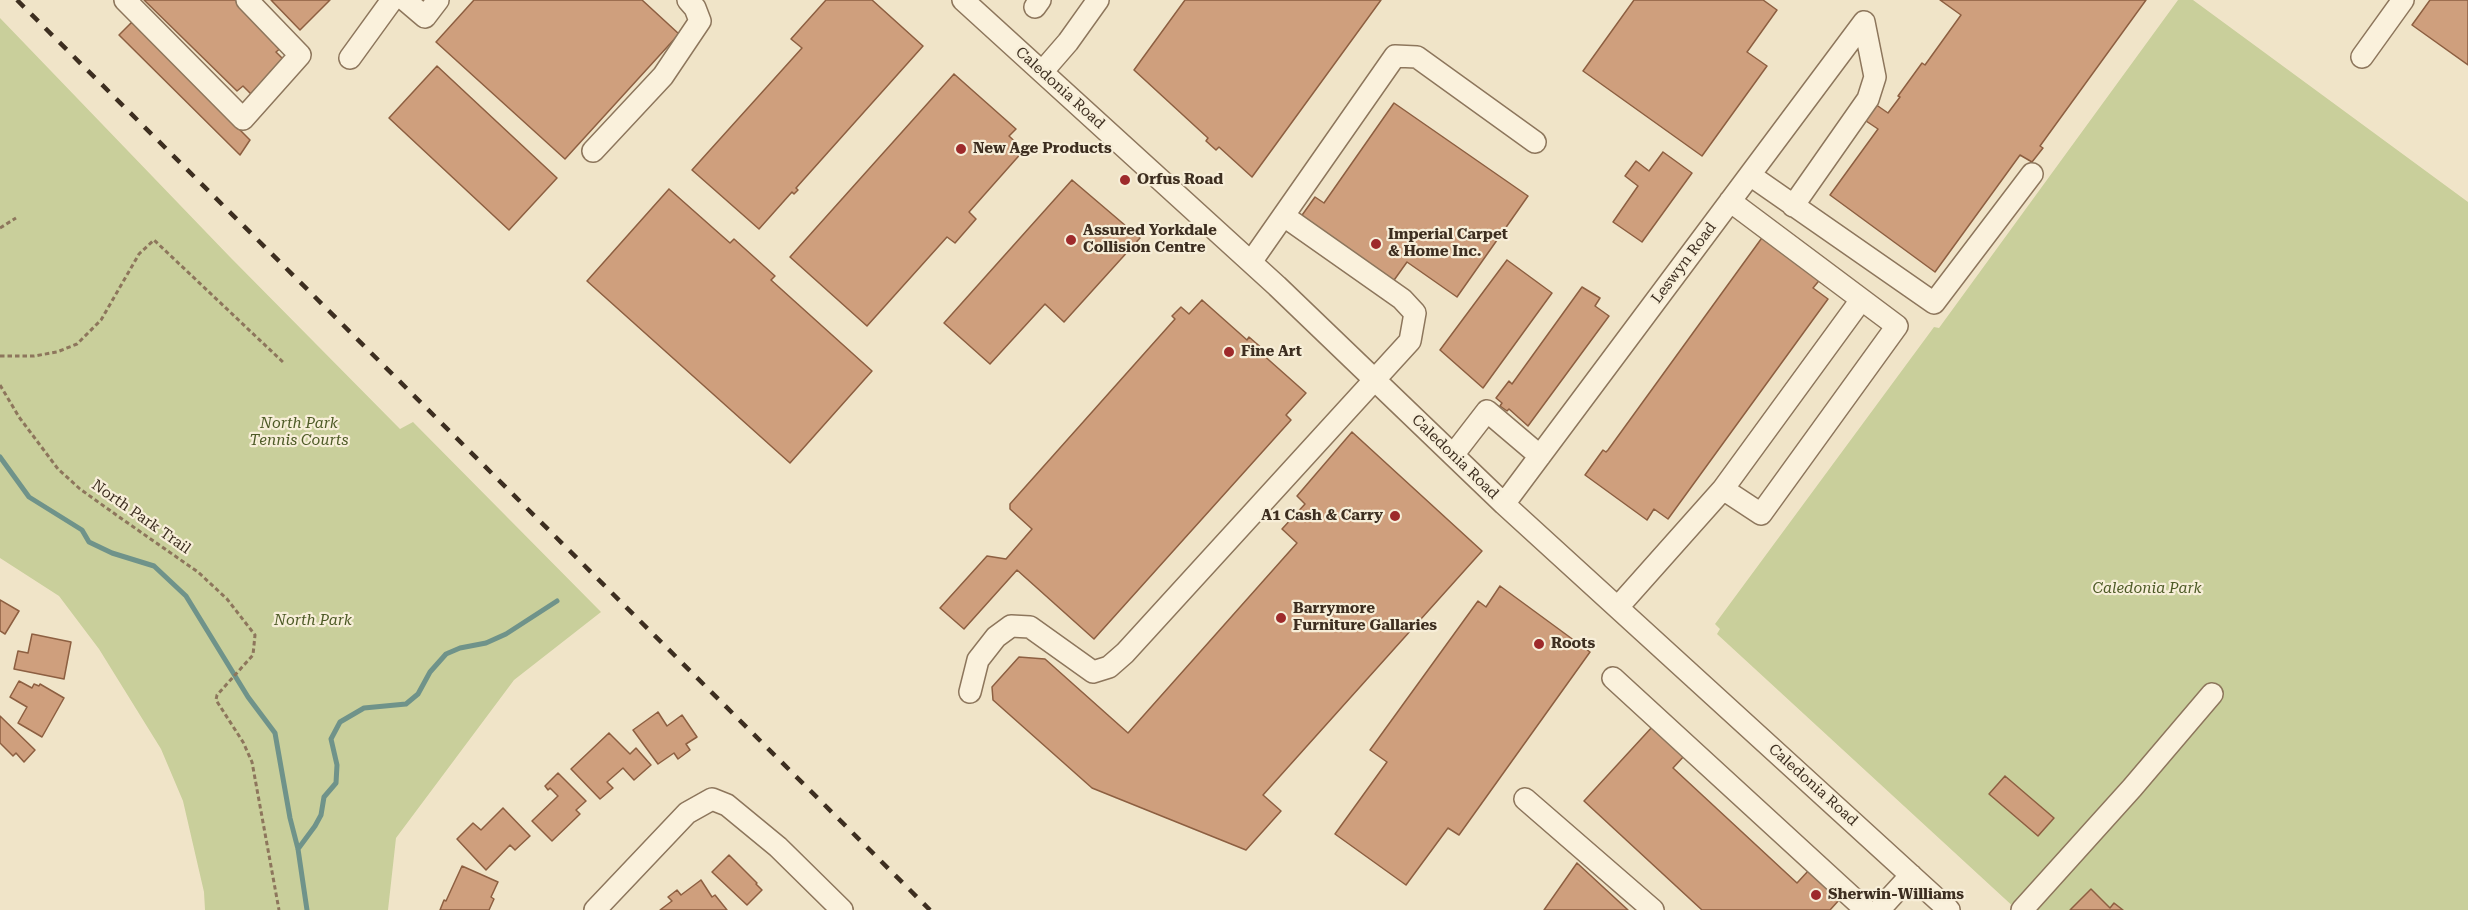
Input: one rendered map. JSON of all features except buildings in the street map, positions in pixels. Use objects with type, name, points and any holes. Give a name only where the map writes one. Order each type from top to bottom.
[{"type":"street","points":[[125,0],[243,118],[300,55],[248,0]]},
{"type":"street","points":[[350,58],[392,0]]},
{"type":"street","points":[[405,0],[425,17],[438,0]]},
{"type":"street","points":[[593,151],[663,76],[700,21],[695,8],[688,0]]},
{"type":"street","name":"Caledonia Road","points":[[963,0],[1251,262],[1504,504],[1949,910]]},
{"type":"street","points":[[1042,72],[1068,42],[1098,0]]},
{"type":"street","points":[[2362,57],[2403,0]]},
{"type":"street","name":"Leswyn Road","points":[[1504,504],[1864,22],[1875,77],[1868,99],[1793,206]]},
{"type":"street","points":[[1251,262],[1395,56],[1418,57],[1535,142]]},
{"type":"street","points":[[1750,175],[1934,303],[2032,174]]},
{"type":"street","points":[[1723,489],[1761,514],[1897,326],[1730,201]]},
{"type":"street","points":[[970,692],[978,660],[996,637],[1011,626],[1030,627],[1093,672],[1109,667],[1125,653],[1410,341],[1415,313],[1402,298],[1284,216]]},
{"type":"street","points":[[1618,608],[1723,489],[1861,300]]},
{"type":"street","points":[[1453,454],[1487,411],[1540,456]]},
{"type":"street","points":[[1613,678],[1866,910]]},
{"type":"street","points":[[2022,910],[2138,781],[2212,694]]},
{"type":"street","points":[[595,910],[687,813],[712,799],[727,805],[778,847],[842,910]]},
{"type":"street","points":[[1525,799],[1653,910]]},
{"type":"street","points":[[1879,910],[1911,875]]},
{"type":"path","points":[[0,228],[16,218]]},
{"type":"path","points":[[0,356],[34,356],[57,352],[77,344],[101,320],[139,254],[154,240],[285,364]]},
{"type":"path","name":"North Park Trail","points":[[0,386],[25,425],[58,469],[80,489],[198,572],[238,611],[255,635],[253,655],[221,691],[216,700],[243,741],[252,762],[279,910]]},
{"type":"green space","name":"Caledonia Park","points":[[2178,0],[2193,0],[2468,202],[2468,910],[2017,910],[1717,634],[1720,629],[1715,624],[1934,327],[1939,328]]},
{"type":"green space","name":"North Park","points":[[0,18],[230,257],[400,429],[413,422],[601,612],[514,680],[396,838],[388,910],[205,910],[204,892],[183,801],[161,749],[99,649],[59,596],[0,558]]},
{"type":"waterway","points":[[0,457],[29,497],[82,530],[89,542],[112,553],[154,566],[186,596],[248,697],[275,733],[290,818],[298,849],[307,910]]},
{"type":"waterway","points":[[298,849],[321,815],[324,797],[336,783],[337,765],[331,739],[340,722],[364,708],[406,704],[418,694],[430,672],[446,654],[460,648],[486,643],[506,634],[557,601]]},
{"type":"railway","points":[[17,0],[930,910]]},
{"type":"place","name":"New Age Products","points":[[961,149]]},
{"type":"place","name":"Orfus Road","points":[[1125,180]]},
{"type":"place","name":"Assured Yorkdale Collision Centre","points":[[1071,240]]},
{"type":"place","name":"Imperial Carpet & Home Inc.","points":[[1376,244]]},
{"type":"place","name":"Fine Art","points":[[1229,352]]},
{"type":"place","name":"A1 Cash & Carry","points":[[1395,516]]},
{"type":"place","name":"Barrymore Furniture Gallaries","points":[[1281,618]]},
{"type":"place","name":"Roots","points":[[1539,644]]},
{"type":"place","name":"Sherwin-Williams","points":[[1816,895]]},
{"type":"park label","name":"North Park Tennis Courts","points":[[299,432]]}]
